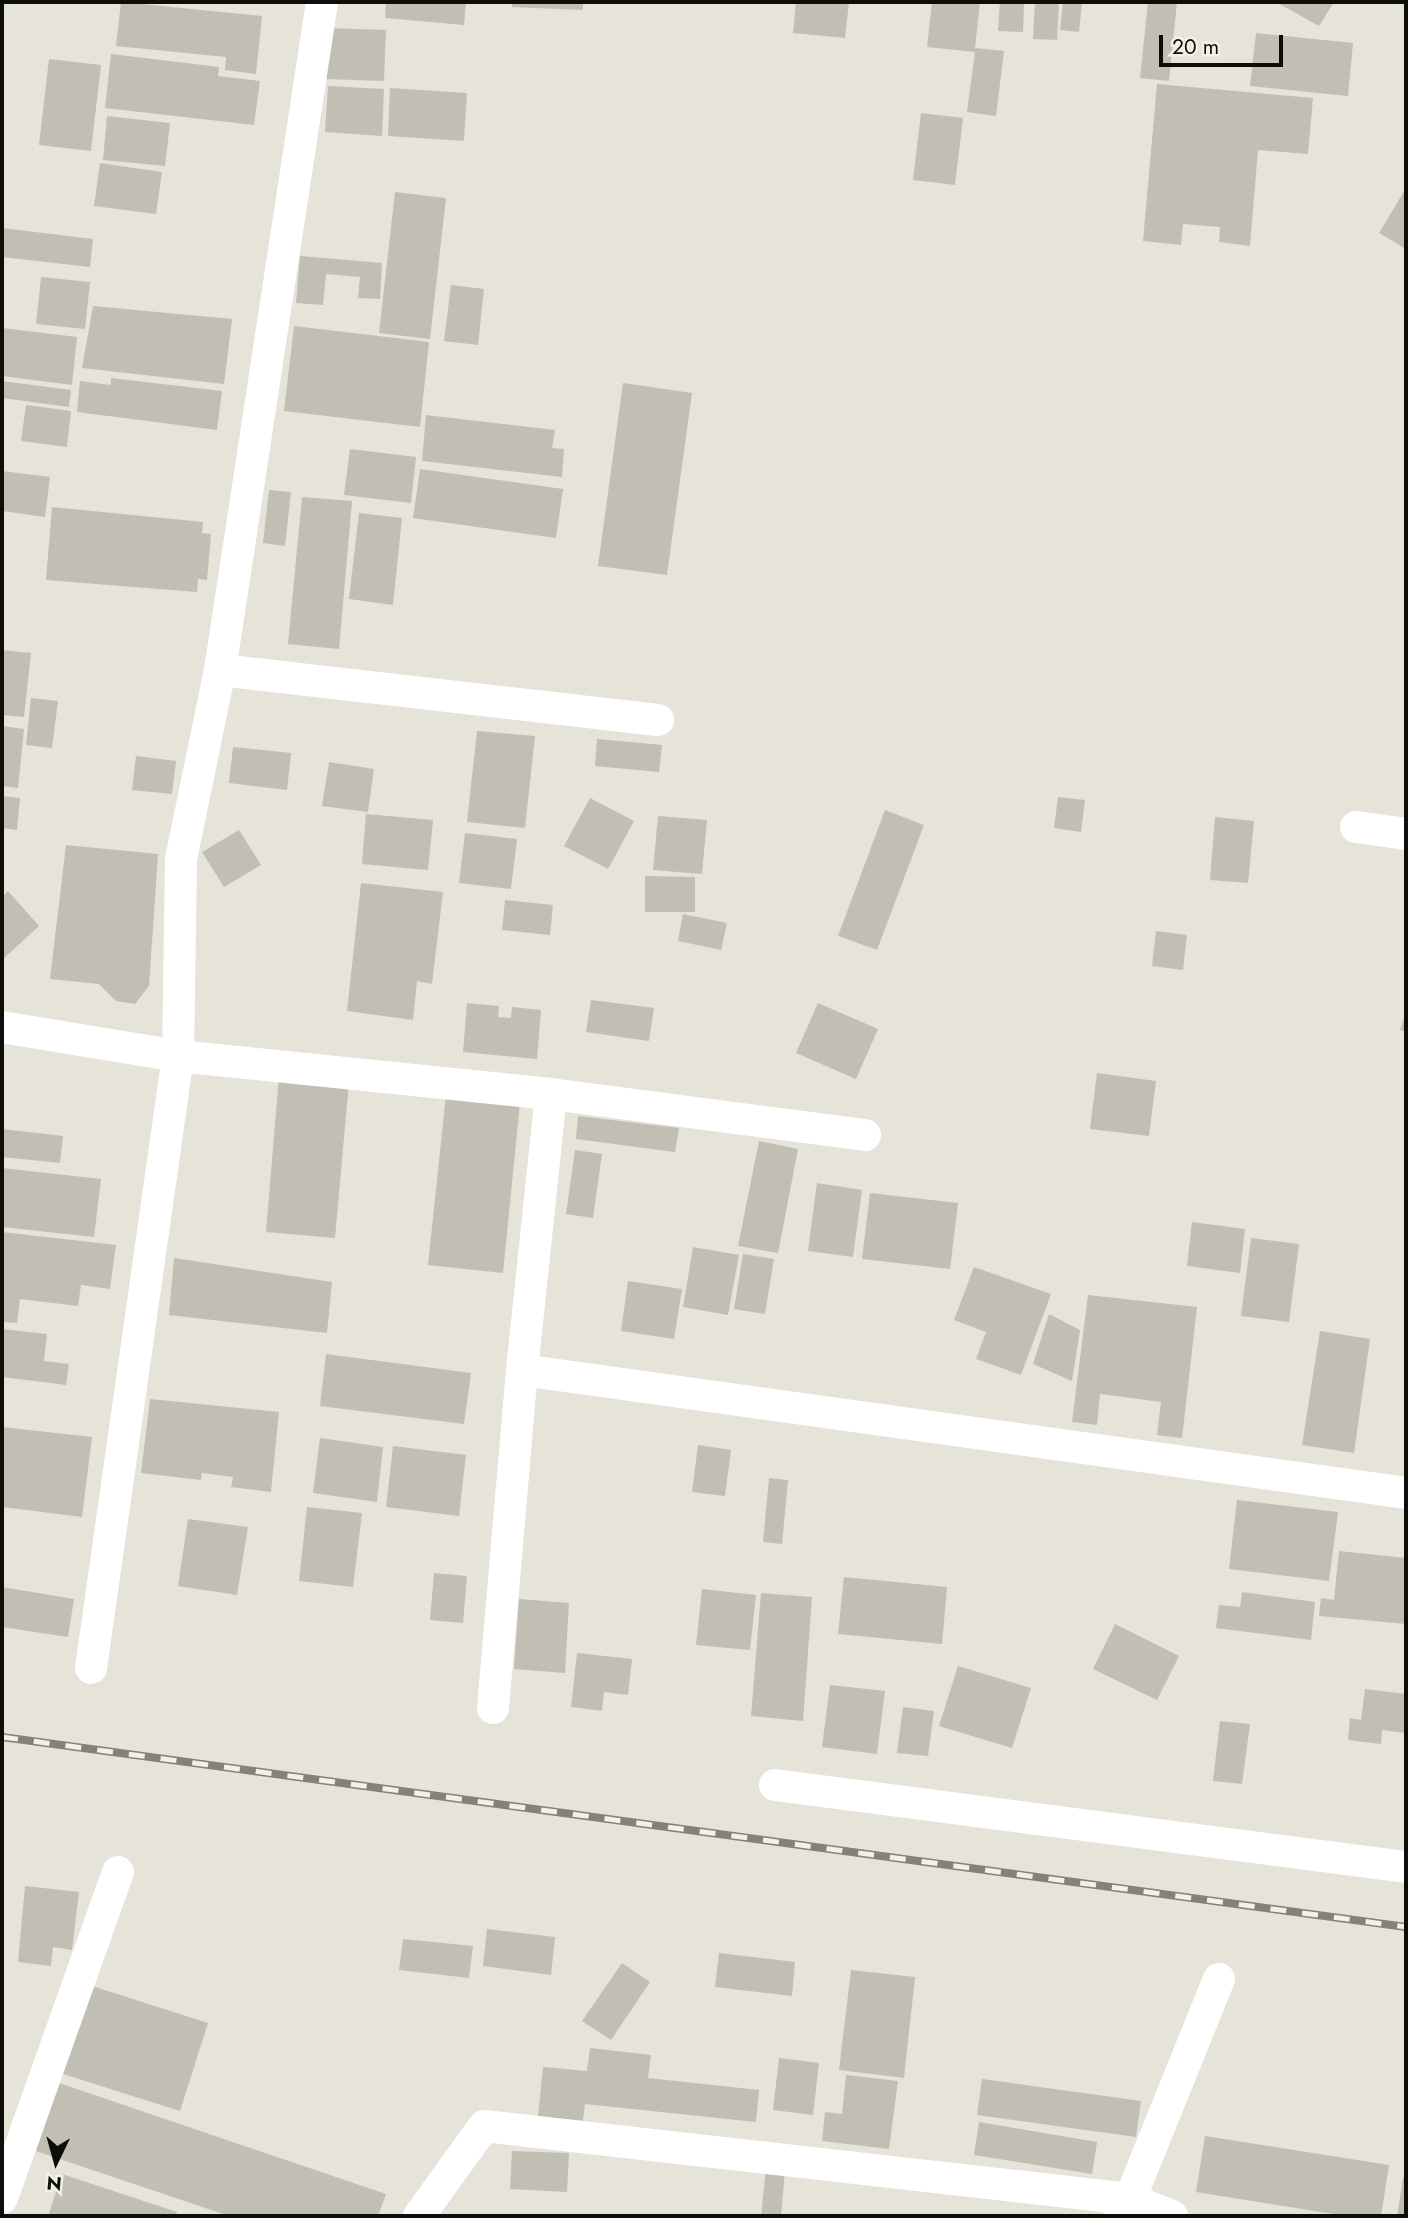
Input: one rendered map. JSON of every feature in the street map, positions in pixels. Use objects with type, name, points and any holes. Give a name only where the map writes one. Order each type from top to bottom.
[{"type":"street","points":[[91,1668],[178,1056],[181,859],[220,670],[322,2]]},
{"type":"street","points":[[220,670],[658,720]]},
{"type":"street","points":[[1356,827],[1406,834]]},
{"type":"street","points":[[2,1027],[178,1056],[551,1094],[865,1135]]},
{"type":"street","points":[[493,1708],[522,1370],[551,1094]]},
{"type":"street","points":[[522,1370],[1406,1493]]},
{"type":"street","points":[[775,1785],[1406,1867]]},
{"type":"street","points":[[2,2198],[118,1872]]},
{"type":"street","points":[[1125,2208],[1219,1979]]},
{"type":"street","points":[[419,2216],[484,2126],[1172,2216]]},
{"type":"building","points":[[121,2],[262,16],[256,74],[225,70],[226,57],[116,46]]},
{"type":"building","points":[[386,2],[466,2],[464,25],[385,18]]},
{"type":"building","points":[[512,2],[583,2],[583,10],[512,7]]},
{"type":"building","points":[[796,2],[849,2],[845,38],[793,33]]},
{"type":"building","points":[[932,2],[980,2],[975,48],[1004,51],[996,116],[967,112],[975,52],[927,47]]},
{"type":"building","points":[[1000,2],[1024,2],[1023,32],[998,31]]},
{"type":"building","points":[[1035,2],[1059,2],[1057,40],[1033,39]]},
{"type":"building","points":[[1063,2],[1082,2],[1079,32],[1060,30]]},
{"type":"building","points":[[1148,2],[1177,2],[1169,81],[1140,78]]},
{"type":"building","points":[[1276,2],[1334,2],[1319,26]]},
{"type":"building","points":[[328,28],[386,30],[384,81],[325,79]]},
{"type":"building","points":[[1256,33],[1353,43],[1348,96],[1250,86]]},
{"type":"building","points":[[111,54],[219,67],[218,76],[260,81],[254,125],[105,108]]},
{"type":"building","points":[[49,59],[101,65],[91,151],[39,145]]},
{"type":"building","points":[[1157,84],[1313,98],[1308,154],[1258,150],[1250,246],[1219,242],[1220,227],[1183,224],[1181,245],[1143,241]]},
{"type":"building","points":[[328,86],[384,89],[382,136],[325,132]]},
{"type":"building","points":[[390,88],[467,93],[464,141],[388,136]]},
{"type":"building","points":[[921,113],[963,118],[955,185],[913,180]]},
{"type":"building","points":[[107,116],[170,123],[165,166],[103,160]]},
{"type":"building","points":[[100,163],[162,172],[156,214],[94,206]]},
{"type":"building","points":[[1406,188],[1406,249],[1379,233]]},
{"type":"building","points":[[395,192],[446,198],[430,339],[379,333]]},
{"type":"building","points":[[2,228],[93,239],[90,267],[2,257]]},
{"type":"building","points":[[300,256],[382,263],[380,299],[358,298],[360,277],[326,274],[323,305],[296,303]]},
{"type":"building","points":[[41,277],[90,282],[85,329],[36,324]]},
{"type":"building","points":[[451,285],[484,289],[478,345],[444,341]]},
{"type":"building","points":[[93,306],[232,319],[224,384],[82,368]]},
{"type":"building","points":[[294,326],[429,342],[420,427],[284,411]]},
{"type":"building","points":[[2,328],[77,337],[72,385],[2,376]]},
{"type":"building","points":[[111,378],[222,391],[217,430],[77,412],[80,381],[111,385]]},
{"type":"building","points":[[2,381],[71,390],[69,407],[2,398]]},
{"type":"building","points":[[623,383],[692,393],[667,575],[598,566]]},
{"type":"building","points":[[26,405],[71,411],[67,447],[21,441]]},
{"type":"building","points":[[426,415],[555,430],[552,448],[564,449],[562,477],[422,461]]},
{"type":"building","points":[[350,449],[416,457],[411,503],[344,495]]},
{"type":"building","points":[[420,469],[563,489],[556,538],[413,518]]},
{"type":"building","points":[[2,471],[50,477],[45,517],[2,511]]},
{"type":"building","points":[[269,490],[291,492],[285,546],[263,543]]},
{"type":"building","points":[[302,497],[352,501],[339,649],[288,644]]},
{"type":"building","points":[[52,507],[203,522],[202,533],[211,534],[207,580],[198,579],[197,592],[46,580]]},
{"type":"building","points":[[359,513],[402,518],[393,605],[349,599]]},
{"type":"building","points":[[2,650],[31,653],[24,717],[2,715]]},
{"type":"building","points":[[31,698],[58,701],[52,748],[26,745]]},
{"type":"building","points":[[2,726],[24,729],[18,788],[2,786]]},
{"type":"building","points":[[477,731],[535,736],[525,828],[467,822]]},
{"type":"building","points":[[597,739],[662,745],[659,772],[595,766]]},
{"type":"building","points":[[233,747],[291,753],[287,790],[229,783]]},
{"type":"building","points":[[136,756],[176,761],[172,794],[132,790]]},
{"type":"building","points":[[329,762],[374,769],[368,812],[322,806]]},
{"type":"building","points":[[2,796],[20,798],[17,830],[2,828]]},
{"type":"building","points":[[1058,797],[1085,800],[1081,832],[1054,828]]},
{"type":"building","points":[[590,798],[634,821],[608,869],[564,846]]},
{"type":"building","points":[[885,810],[924,825],[877,950],[838,936]]},
{"type":"building","points":[[366,814],[433,820],[428,870],[362,864]]},
{"type":"building","points":[[658,816],[707,820],[702,874],[653,870]]},
{"type":"building","points":[[1215,817],[1254,821],[1248,883],[1210,880]]},
{"type":"building","points":[[239,830],[261,865],[224,887],[202,852]]},
{"type":"building","points":[[465,833],[517,839],[511,889],[459,883]]},
{"type":"building","points":[[66,845],[158,854],[149,986],[135,1004],[116,1001],[99,984],[50,979]]},
{"type":"building","points":[[645,876],[695,877],[695,912],[645,912]]},
{"type":"building","points":[[361,883],[443,892],[432,984],[417,981],[413,1020],[347,1011]]},
{"type":"building","points":[[8,891],[39,926],[2,960],[2,897]]},
{"type":"building","points":[[505,900],[553,905],[550,935],[502,930]]},
{"type":"building","points":[[683,914],[727,923],[721,950],[678,941]]},
{"type":"building","points":[[1156,931],[1187,935],[1183,970],[1152,966]]},
{"type":"building","points":[[591,1000],[654,1008],[649,1041],[586,1032]]},
{"type":"building","points":[[467,1003],[499,1006],[498,1017],[511,1018],[512,1007],[541,1010],[537,1059],[463,1052]]},
{"type":"building","points":[[818,1003],[878,1029],[856,1079],[796,1053]]},
{"type":"building","points":[[1406,1013],[1406,1032],[1400,1030]]},
{"type":"building","points":[[1097,1073],[1156,1081],[1149,1136],[1090,1129]]},
{"type":"building","points":[[279,1076],[349,1082],[335,1238],[266,1232]]},
{"type":"building","points":[[446,1095],[520,1103],[503,1273],[428,1265]]},
{"type":"building","points":[[578,1116],[679,1128],[675,1152],[576,1139]]},
{"type":"building","points":[[2,1129],[63,1136],[60,1163],[2,1157]]},
{"type":"building","points":[[759,1141],[798,1149],[778,1253],[738,1246]]},
{"type":"building","points":[[575,1150],[602,1154],[593,1218],[566,1214]]},
{"type":"building","points":[[2,1168],[101,1179],[94,1237],[2,1227]]},
{"type":"building","points":[[817,1183],[862,1190],[853,1257],[808,1251]]},
{"type":"building","points":[[870,1193],[958,1203],[950,1269],[862,1259]]},
{"type":"building","points":[[1192,1222],[1245,1229],[1240,1273],[1187,1266]]},
{"type":"building","points":[[2,1232],[116,1245],[110,1289],[81,1285],[78,1306],[20,1299],[17,1323],[2,1322]]},
{"type":"building","points":[[1251,1238],[1299,1244],[1289,1322],[1241,1316]]},
{"type":"building","points":[[693,1247],[739,1255],[728,1315],[683,1307]]},
{"type":"building","points":[[743,1254],[774,1259],[765,1314],[734,1309]]},
{"type":"building","points":[[174,1258],[332,1282],[327,1333],[169,1315]]},
{"type":"building","points":[[974,1267],[1051,1294],[1021,1375],[976,1359],[986,1332],[954,1320]]},
{"type":"building","points":[[628,1281],[682,1289],[674,1339],[621,1331]]},
{"type":"building","points":[[1088,1295],[1197,1307],[1182,1438],[1157,1435],[1161,1402],[1100,1394],[1097,1425],[1072,1422]]},
{"type":"building","points":[[1049,1314],[1080,1330],[1072,1381],[1033,1364]]},
{"type":"building","points":[[2,1329],[47,1334],[44,1361],[69,1364],[66,1385],[2,1377]]},
{"type":"building","points":[[1320,1331],[1370,1339],[1354,1453],[1302,1445]]},
{"type":"building","points":[[326,1354],[471,1373],[464,1424],[320,1406]]},
{"type":"building","points":[[150,1399],[279,1412],[271,1492],[231,1487],[233,1477],[202,1473],[201,1480],[141,1473]]},
{"type":"building","points":[[2,1427],[92,1437],[82,1517],[2,1507]]},
{"type":"building","points":[[320,1438],[383,1447],[377,1502],[313,1493]]},
{"type":"building","points":[[698,1445],[731,1450],[725,1496],[692,1492]]},
{"type":"building","points":[[393,1446],[466,1455],[459,1516],[386,1507]]},
{"type":"building","points":[[769,1478],[788,1480],[782,1544],[763,1542]]},
{"type":"building","points":[[1237,1500],[1338,1512],[1329,1581],[1229,1569]]},
{"type":"building","points":[[307,1507],[362,1513],[353,1587],[299,1581]]},
{"type":"building","points":[[188,1519],[248,1527],[237,1595],[178,1586]]},
{"type":"building","points":[[1339,1551],[1406,1558],[1406,1624],[1319,1616],[1321,1598],[1334,1600]]},
{"type":"building","points":[[434,1573],[467,1576],[463,1623],[430,1620]]},
{"type":"building","points":[[844,1577],[947,1587],[942,1644],[838,1634]]},
{"type":"building","points":[[2,1587],[74,1599],[68,1637],[2,1627]]},
{"type":"building","points":[[702,1589],[756,1595],[750,1650],[696,1645]]},
{"type":"building","points":[[1242,1592],[1315,1602],[1311,1640],[1216,1628],[1219,1605],[1240,1607]]},
{"type":"building","points":[[761,1593],[812,1597],[803,1721],[751,1716]]},
{"type":"building","points":[[519,1599],[569,1603],[565,1673],[514,1669]]},
{"type":"building","points":[[1115,1624],[1179,1656],[1157,1700],[1093,1669]]},
{"type":"building","points":[[577,1653],[632,1659],[628,1695],[604,1692],[602,1711],[571,1707]]},
{"type":"building","points":[[958,1666],[1031,1688],[1012,1748],[939,1726]]},
{"type":"building","points":[[830,1685],[885,1691],[877,1754],[822,1747]]},
{"type":"building","points":[[1365,1689],[1406,1694],[1406,1733],[1382,1730],[1381,1744],[1348,1740],[1350,1718],[1361,1720]]},
{"type":"building","points":[[903,1707],[934,1711],[928,1756],[897,1753]]},
{"type":"building","points":[[1220,1721],[1250,1724],[1242,1784],[1213,1781]]},
{"type":"building","points":[[25,1886],[79,1892],[72,1950],[53,1947],[51,1966],[18,1962]]},
{"type":"building","points":[[487,1929],[555,1937],[551,1975],[483,1966]]},
{"type":"building","points":[[403,1939],[473,1946],[469,1978],[399,1970]]},
{"type":"building","points":[[719,1953],[795,1962],[792,1996],[715,1987]]},
{"type":"building","points":[[622,1963],[650,1982],[611,2040],[582,2021]]},
{"type":"building","points":[[851,1970],[915,1977],[904,2078],[839,2070]]},
{"type":"building","points":[[92,1986],[208,2023],[180,2111],[63,2074]]},
{"type":"building","points":[[590,2048],[651,2055],[648,2078],[759,2090],[756,2122],[585,2104],[583,2121],[538,2116],[543,2067],[587,2071]]},
{"type":"building","points":[[779,2058],[819,2063],[813,2115],[773,2110]]},
{"type":"building","points":[[846,2075],[898,2081],[889,2149],[822,2141],[825,2112],[842,2114]]},
{"type":"building","points":[[982,2079],[1141,2101],[1136,2137],[977,2115]]},
{"type":"building","points":[[59,2083],[386,2194],[378,2216],[229,2216],[36,2151]]},
{"type":"building","points":[[979,2122],[1097,2142],[1092,2174],[974,2155]]},
{"type":"building","points":[[1205,2136],[1389,2165],[1381,2216],[1346,2216],[1196,2192]]},
{"type":"building","points":[[512,2151],[569,2153],[567,2192],[510,2189]]},
{"type":"building","points":[[766,2168],[785,2170],[781,2216],[761,2216]]},
{"type":"building","points":[[62,2174],[177,2212],[176,2216],[48,2216]]},
{"type":"building","points":[[1403,2178],[1406,2178],[1406,2216],[1397,2216]]},
{"type":"railway","points":[[2,1737],[1406,1927]]}]
